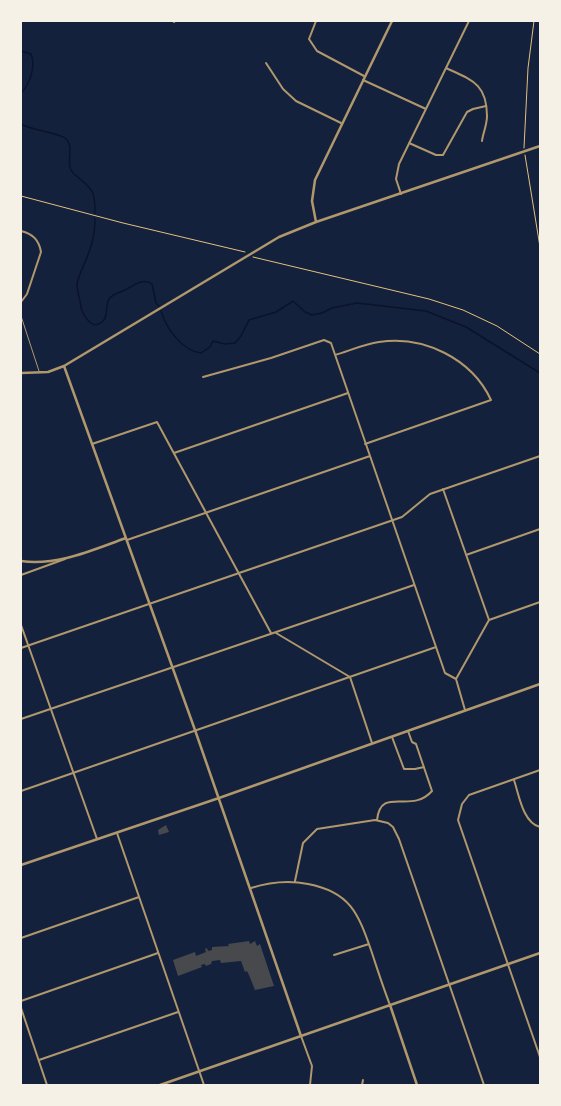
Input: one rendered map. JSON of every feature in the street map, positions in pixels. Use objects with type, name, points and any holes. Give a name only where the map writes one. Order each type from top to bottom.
[{"type":"street","points":[[316,21],[309,40],[317,51],[364,78],[426,109]]},
{"type":"street","points":[[316,222],[312,201],[315,180],[341,123],[392,21]]},
{"type":"street","points":[[401,194],[396,174],[409,143],[469,21]]},
{"type":"street","points":[[266,63],[289,96],[296,101],[341,123]]},
{"type":"street","points":[[446,68],[478,85],[484,94],[487,116],[482,141]]},
{"type":"street","points":[[409,143],[436,155],[443,155],[467,112],[473,108],[486,106]]},
{"type":"street","points":[[21,373],[40,373],[64,366],[248,254],[279,237],[316,222],[540,146]]},
{"type":"street","points":[[21,231],[34,237],[40,245],[40,252],[27,294],[21,302]]},
{"type":"street","points":[[203,376],[272,358],[324,340],[331,343],[445,673],[456,679],[465,710]]},
{"type":"street","points":[[335,355],[378,342],[402,340],[425,344],[466,366],[480,381],[490,400],[366,444]]},
{"type":"street","points":[[64,366],[195,730],[302,1036],[312,1066],[310,1085]]},
{"type":"street","points":[[174,453],[348,393]]},
{"type":"street","points":[[92,444],[157,422],[271,633]]},
{"type":"street","points":[[21,575],[370,456]]},
{"type":"street","points":[[21,648],[392,520],[407,514],[422,499],[430,494],[540,456]]},
{"type":"street","points":[[443,489],[489,620]]},
{"type":"street","points":[[466,554],[540,529]]},
{"type":"street","points":[[21,561],[41,562],[68,558]]},
{"type":"street","points":[[21,719],[414,585]]},
{"type":"street","points":[[456,679],[489,620],[540,602]]},
{"type":"street","points":[[21,624],[97,839]]},
{"type":"street","points":[[276,633],[350,677],[372,743]]},
{"type":"street","points":[[21,791],[436,647]]},
{"type":"street","points":[[21,866],[219,798],[540,684]]},
{"type":"street","points":[[377,820],[379,808],[384,804],[391,801],[415,802],[425,798],[432,791],[416,744],[412,742],[408,730]]},
{"type":"street","points":[[392,736],[404,769],[415,769],[424,766]]},
{"type":"street","points":[[540,770],[474,793],[462,804],[458,820],[540,1057]]},
{"type":"street","points":[[514,780],[530,822],[539,827]]},
{"type":"street","points":[[295,881],[303,843],[312,833],[322,827],[377,820],[388,823],[397,832],[484,1085]]},
{"type":"street","points":[[117,833],[204,1085]]},
{"type":"street","points":[[251,888],[271,882],[295,881],[328,889],[346,900],[358,916],[369,944],[417,1085]]},
{"type":"street","points":[[21,938],[139,897]]},
{"type":"street","points":[[334,955],[369,944]]},
{"type":"street","points":[[21,1001],[158,953]]},
{"type":"street","points":[[160,1085],[540,953]]},
{"type":"street","points":[[21,1008],[47,1085]]},
{"type":"street","points":[[39,1060],[178,1012]]},
{"type":"street","points":[[362,1085],[363,1080]]},
{"type":"lane","points":[[21,316],[40,373]]},
{"type":"path","points":[[534,21],[526,91],[523,141],[540,247]]},
{"type":"path","points":[[21,196],[123,223],[243,251],[253,257],[338,276],[436,301],[463,310],[497,326],[540,354]]},
{"type":"building","points":[[166,825],[169,832],[159,835],[158,830]]},
{"type":"building","points":[[249,941],[250,944],[255,941],[257,946],[260,944],[274,986],[255,990],[241,961],[221,963],[220,960],[212,961],[211,964],[206,966],[205,964],[201,965],[202,967],[178,976],[173,960],[195,952],[196,956],[206,952],[205,949],[207,948],[208,951],[212,950],[212,947],[229,946],[228,944]]},
{"type":"waterway","points":[[21,51],[31,54],[33,64],[27,85],[21,93]]},
{"type":"waterway","points":[[21,124],[61,136],[68,141],[71,170],[93,193],[95,213]]},
{"type":"waterway","points":[[95,219],[92,244],[77,284],[84,315],[94,324],[102,322],[105,317],[109,299],[114,294],[145,281],[152,284],[156,303],[159,306]]},
{"type":"waterway","points":[[161,311],[163,318],[176,338],[187,348],[201,353],[210,347],[213,341],[225,344],[235,343],[241,336],[249,320],[276,312],[293,301],[305,312],[312,315],[322,313],[332,308],[357,303],[426,311],[466,327],[540,373]]}]
